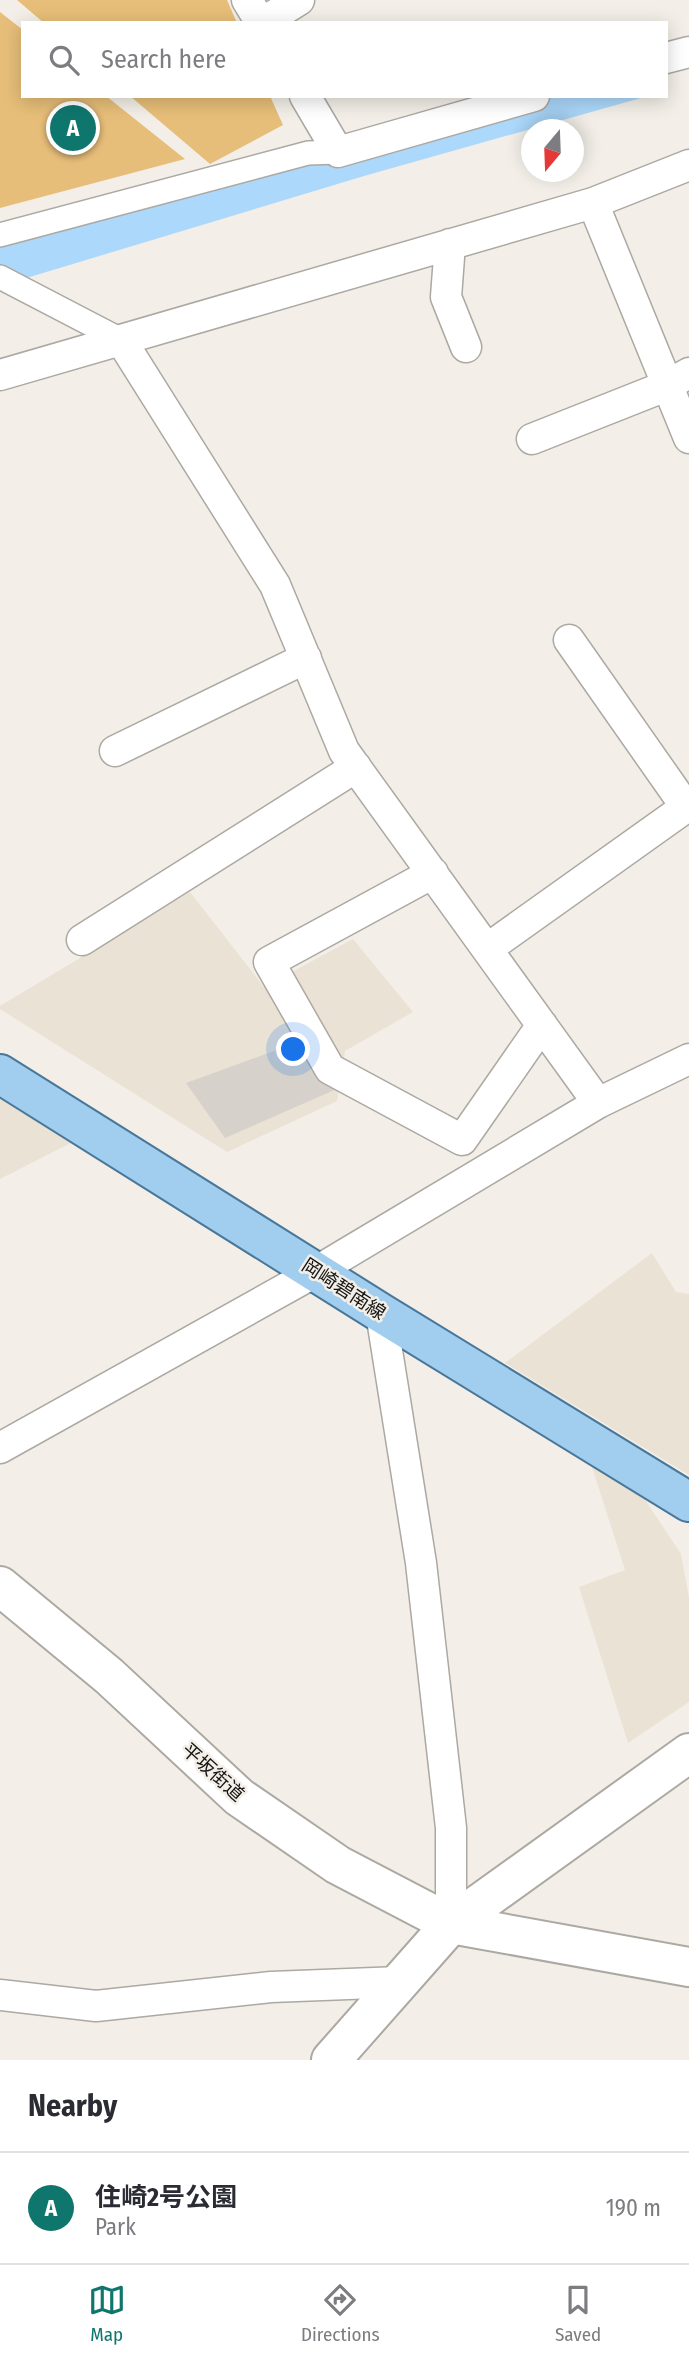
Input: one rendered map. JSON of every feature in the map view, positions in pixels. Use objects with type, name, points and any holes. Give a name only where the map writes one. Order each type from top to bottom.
[{"type":"main road","name":"岡崎碧南線","points":[[0,1074],[689,1502]]},
{"type":"street","points":[[247,0],[260,21]]},
{"type":"street","points":[[264,21],[299,0]]},
{"type":"street","points":[[668,57],[689,52]]},
{"type":"street","points":[[306,98],[338,152]]},
{"type":"street","points":[[0,235],[308,153],[338,152],[527,98]]},
{"type":"street","points":[[0,375],[593,203],[689,165]]},
{"type":"street","points":[[593,203],[678,379],[689,438]]},
{"type":"street","points":[[450,244],[446,297],[466,347]]},
{"type":"street","points":[[8,281],[121,340],[275,585],[344,751],[598,1103]]},
{"type":"street","points":[[532,439],[678,379]]},
{"type":"street","points":[[487,949],[687,806],[569,640]]},
{"type":"street","points":[[115,751],[306,657]]},
{"type":"street","points":[[82,940],[356,767]]},
{"type":"street","points":[[433,873],[269,962],[330,1069],[462,1140]]},
{"type":"street","points":[[461,1185],[462,1140],[542,1024]]},
{"type":"street","points":[[0,1448],[317,1271],[598,1103],[689,1059]]},
{"type":"street","points":[[381,1313],[421,1563],[451,1828],[451,1924]]},
{"type":"street","name":"平坂街道","points":[[0,1586],[109,1676],[239,1797],[338,1865],[451,1924],[689,1967]]},
{"type":"street","points":[[331,2060],[451,1924],[689,1754]]},
{"type":"street","points":[[0,1995],[96,2006],[271,1987],[400,1982]]},
{"type":"shaded area","points":[[17,0],[227,0],[236,21],[42,21]]},
{"type":"shaded area","points":[[0,12],[21,28],[21,98],[109,98],[185,159],[0,208]]},
{"type":"shaded area","points":[[132,98],[271,98],[283,125],[210,164]]},
{"type":"shaded area","points":[[190,892],[264,987],[353,939],[413,1012],[345,1051],[337,1101],[227,1152],[0,1009],[0,1006]]},
{"type":"shaded area","points":[[0,1098],[71,1143],[0,1179]]},
{"type":"shaded area","points":[[652,1253],[676,1292],[689,1294],[689,1475],[505,1363]]},
{"type":"shaded area","points":[[592,1467],[638,1489],[681,1554],[689,1598],[689,1702],[628,1743],[579,1587],[625,1570]]},
{"type":"water","points":[[547,98],[641,98],[566,119],[521,119],[521,132],[364,176],[0,286],[0,247]]},
{"type":"building","points":[[312,1037],[339,1088],[225,1138],[186,1083]]},
{"type":"place","name":"住崎2号公園","points":[[73,128]]}]
